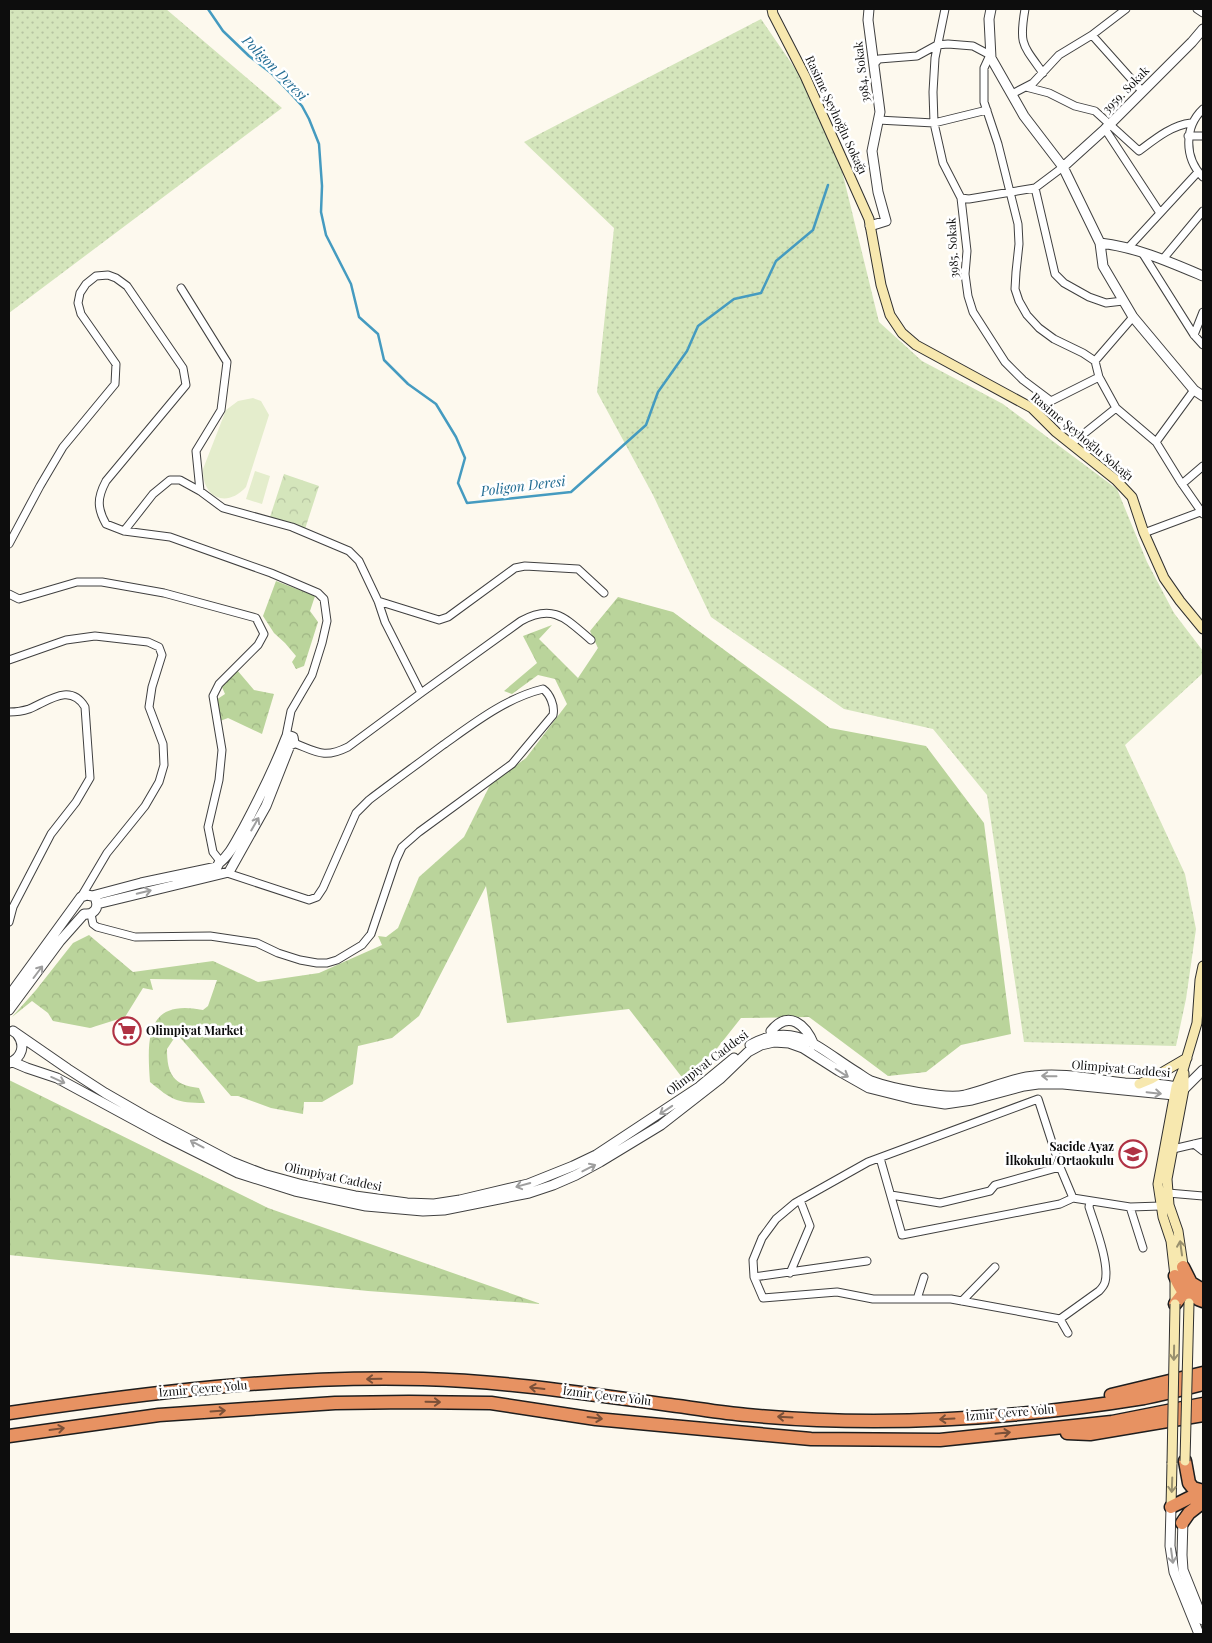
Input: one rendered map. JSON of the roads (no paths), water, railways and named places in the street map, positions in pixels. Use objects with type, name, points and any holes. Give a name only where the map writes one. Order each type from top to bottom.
[{"type":"highway","points":[[1179,1271],[1192,1283],[1192,1293]]},
{"type":"highway","points":[[1192,1293],[1203,1302]]},
{"type":"highway","points":[[1174,1304],[1192,1293]]},
{"type":"highway","points":[[1031,1413],[1203,1373]]},
{"type":"highway","name":"İzmir Çevre Yolu","points":[[9,1413],[107,1398],[296,1380],[423,1379],[506,1384],[747,1415],[920,1420],[1031,1413],[1146,1397],[1203,1384]]},
{"type":"highway","name":"İzmir Çevre Yolu","points":[[9,1436],[159,1415],[335,1403],[409,1402],[491,1403],[596,1419],[811,1439],[940,1440],[1112,1422],[1203,1404]]},
{"type":"highway","points":[[1032,1430],[1090,1434],[1203,1415]]},
{"type":"highway","points":[[1179,1462],[1193,1488],[1203,1491]]},
{"type":"highway","points":[[1185,1503],[1203,1491]]},
{"type":"highway","points":[[1171,1507],[1203,1501]]},
{"type":"highway","points":[[1182,1523],[1189,1513],[1203,1501]]},
{"type":"main road","name":"Rasime Şeyhoğlu Sokağı","points":[[772,9],[857,189],[869,219],[881,285],[890,315],[902,333],[916,345],[1032,408],[1071,444],[1116,480],[1132,497],[1144,533],[1164,578],[1203,629]]},
{"type":"main road","points":[[1179,1271],[1161,1206],[1158,1184],[1178,1090],[1197,1024],[1200,980],[1203,966]]},
{"type":"main road","points":[[1139,1084],[1187,1058]]},
{"type":"main road","points":[[1178,1090],[1168,1193],[1169,1205],[1178,1231],[1179,1271],[1174,1304],[1179,1462],[1185,1503]]},
{"type":"main road","points":[[1171,1507],[1179,1462],[1192,1293]]},
{"type":"street","name":"3984. Sokak","points":[[869,9],[868,20],[880,112],[872,150],[878,192],[886,221],[870,226]]},
{"type":"street","name":"3985. Sokak","points":[[944,9],[937,46],[933,92],[934,123],[943,162],[961,198],[967,250],[964,274],[968,296],[973,312],[987,330],[1005,362],[1023,380],[1050,401]]},
{"type":"street","points":[[991,9],[989,19],[990,55],[984,68],[984,102],[998,144],[1018,224],[1019,244],[1016,289],[1019,301],[1027,315],[1039,328],[1054,339],[1084,353],[1095,361],[1099,377],[1116,408],[1156,442],[1182,484],[1203,512],[1144,533]]},
{"type":"street","points":[[1024,9],[1021,30],[1022,41],[1043,73]]},
{"type":"street","points":[[1012,94],[1032,83],[1059,55],[1092,35],[1126,9]]},
{"type":"street","points":[[1197,9],[1203,13]]},
{"type":"street","name":"3959. Sokak","points":[[1063,168],[1107,127],[1203,29]]},
{"type":"street","points":[[1092,35],[1142,91]]},
{"type":"street","points":[[874,64],[879,59],[917,56],[937,46],[948,44],[973,46],[990,55],[1024,116],[1063,168],[1100,243],[1103,266],[1132,316],[1194,390],[1203,396]]},
{"type":"street","points":[[1026,87],[1049,93],[1075,106],[1095,111],[1107,127],[1160,213]]},
{"type":"street","points":[[1128,248],[1160,213],[1201,175],[1192,161],[1188,136],[1191,123],[1203,109]]},
{"type":"street","points":[[878,120],[934,123],[986,110]]},
{"type":"street","points":[[1107,127],[1139,151],[1180,124],[1191,123]]},
{"type":"street","points":[[1188,136],[1203,136]]},
{"type":"street","points":[[961,198],[969,199],[1035,188],[1063,168]]},
{"type":"street","points":[[1035,188],[1055,274],[1064,284],[1098,300],[1106,303],[1123,300]]},
{"type":"street","points":[[1163,259],[1203,211]]},
{"type":"street","points":[[1100,243],[1128,248],[1163,259],[1203,276]]},
{"type":"street","points":[[1143,254],[1194,335],[1203,345]]},
{"type":"street","points":[[9,544],[63,447],[115,384],[116,364],[82,314],[78,303],[80,293],[86,284],[96,276],[108,275],[127,286],[183,368],[186,385],[106,481],[101,491],[99,512],[106,524],[124,531],[170,537],[271,573],[318,593],[324,599],[327,621],[322,643],[312,675],[292,711],[289,743],[266,806],[224,867],[95,900],[87,895],[79,900]]},
{"type":"street","points":[[181,288],[227,362],[221,410],[196,451],[200,491]]},
{"type":"street","points":[[1194,335],[1203,312]]},
{"type":"street","points":[[1095,361],[1132,316]]},
{"type":"street","points":[[1032,408],[1099,377]]},
{"type":"street","points":[[1156,442],[1194,390]]},
{"type":"street","points":[[1071,444],[1116,408]]},
{"type":"street","points":[[1182,484],[1203,466]]},
{"type":"street","points":[[124,531],[153,494],[170,480],[180,480],[200,491],[223,508],[292,527],[349,550],[359,560],[392,637],[421,693]]},
{"type":"street","points":[[378,601],[439,620],[448,618],[515,568],[525,566],[578,569],[604,593]]},
{"type":"street","points":[[9,594],[20,598],[77,582],[102,582],[164,592],[256,618],[264,634],[258,645],[219,684],[213,696],[222,750],[208,827],[214,852],[224,867],[309,900],[317,897],[323,888],[356,813],[369,800],[479,720],[508,703],[531,692],[543,689],[546,691],[554,708],[553,714],[512,764],[419,832],[402,848],[396,860],[371,934],[362,945],[342,958],[327,963],[317,963],[278,953],[257,943],[210,936],[135,937],[97,927],[93,924],[88,914],[79,910],[79,900]]},
{"type":"street","points":[[289,743],[319,754],[337,752],[348,747],[521,621],[534,614],[558,615],[570,622],[591,640]]},
{"type":"street","points":[[9,660],[66,640],[95,636],[148,642],[159,647],[162,654],[148,707],[163,744],[164,764],[159,782],[145,806],[106,853],[79,900],[9,996]]},
{"type":"street","points":[[9,712],[28,709],[56,696],[79,698],[85,707],[90,778],[76,802],[52,834],[14,907],[9,922]]},
{"type":"street","points":[[9,1010],[60,941],[88,914],[96,910],[95,900]]},
{"type":"street","points":[[789,1043],[779,1040],[772,1035],[771,1031],[778,1023],[793,1021],[806,1028],[814,1045]]},
{"type":"street","points":[[11,1030],[20,1036],[22,1048],[19,1056],[11,1063]]},
{"type":"street","name":"Olimpiyat Caddesi","points":[[11,1030],[105,1093],[232,1162],[303,1185],[346,1194],[407,1203],[434,1204],[460,1200],[528,1184],[596,1155],[699,1087],[747,1046],[772,1035],[787,1034],[797,1036],[871,1081],[934,1096],[962,1096],[1022,1078],[1035,1076],[1062,1076],[1178,1090]]},
{"type":"street","name":"Olimpiyat Caddesi","points":[[11,1063],[57,1078],[238,1174],[295,1190],[366,1206],[423,1211],[444,1210],[529,1194],[568,1178],[600,1162],[661,1125],[720,1079],[748,1052],[761,1045],[774,1042],[789,1043],[803,1048],[839,1072],[869,1088],[913,1100],[945,1104],[972,1100],[1030,1084],[1178,1090]]},
{"type":"street","points":[[1178,1090],[1203,1070]]},
{"type":"street","points":[[1073,1198],[1060,1167],[1038,1099],[868,1162],[800,1200],[776,1219],[762,1238],[753,1260],[754,1277],[763,1298],[837,1292],[873,1299],[951,1299],[1060,1319],[1104,1286],[1105,1263],[1090,1201]]},
{"type":"street","points":[[1173,1149],[1203,1142]]},
{"type":"street","points":[[1194,1144],[1203,1152]]},
{"type":"street","points":[[880,1158],[902,1236],[1060,1204],[1073,1198],[1130,1207],[1161,1206]]},
{"type":"street","points":[[891,1195],[940,1204],[990,1191],[995,1185],[1060,1167]]},
{"type":"street","points":[[1168,1193],[1203,1196]]},
{"type":"street","points":[[790,1273],[810,1226],[800,1200]]},
{"type":"street","points":[[1130,1207],[1143,1248]]},
{"type":"street","points":[[754,1277],[867,1261]]},
{"type":"street","points":[[962,1301],[995,1267]]},
{"type":"street","points":[[917,1299],[924,1277]]},
{"type":"street","points":[[1060,1319],[1068,1333]]},
{"type":"street","points":[[1185,1503],[1182,1523],[1183,1570],[1203,1620]]},
{"type":"street","points":[[1171,1507],[1170,1546],[1174,1572],[1199,1634]]},
{"type":"waterway","name":"Poligon Deresi","points":[[208,9],[223,31],[249,56],[271,73],[302,106],[309,119],[319,144],[322,186],[321,212],[326,235],[351,284],[359,317],[378,334],[384,360],[408,384],[436,404],[456,437],[465,458],[458,483],[467,503],[571,492],[646,425],[658,392],[687,351],[698,326],[734,299],[761,293],[776,261],[813,230],[828,185]]},
{"type":"place","name":"Olimpiyat Market","points":[[127,1031]]},
{"type":"place","name":"Sacide Ayaz İlkokulu/Ortaokulu","points":[[1133,1154]]}]
